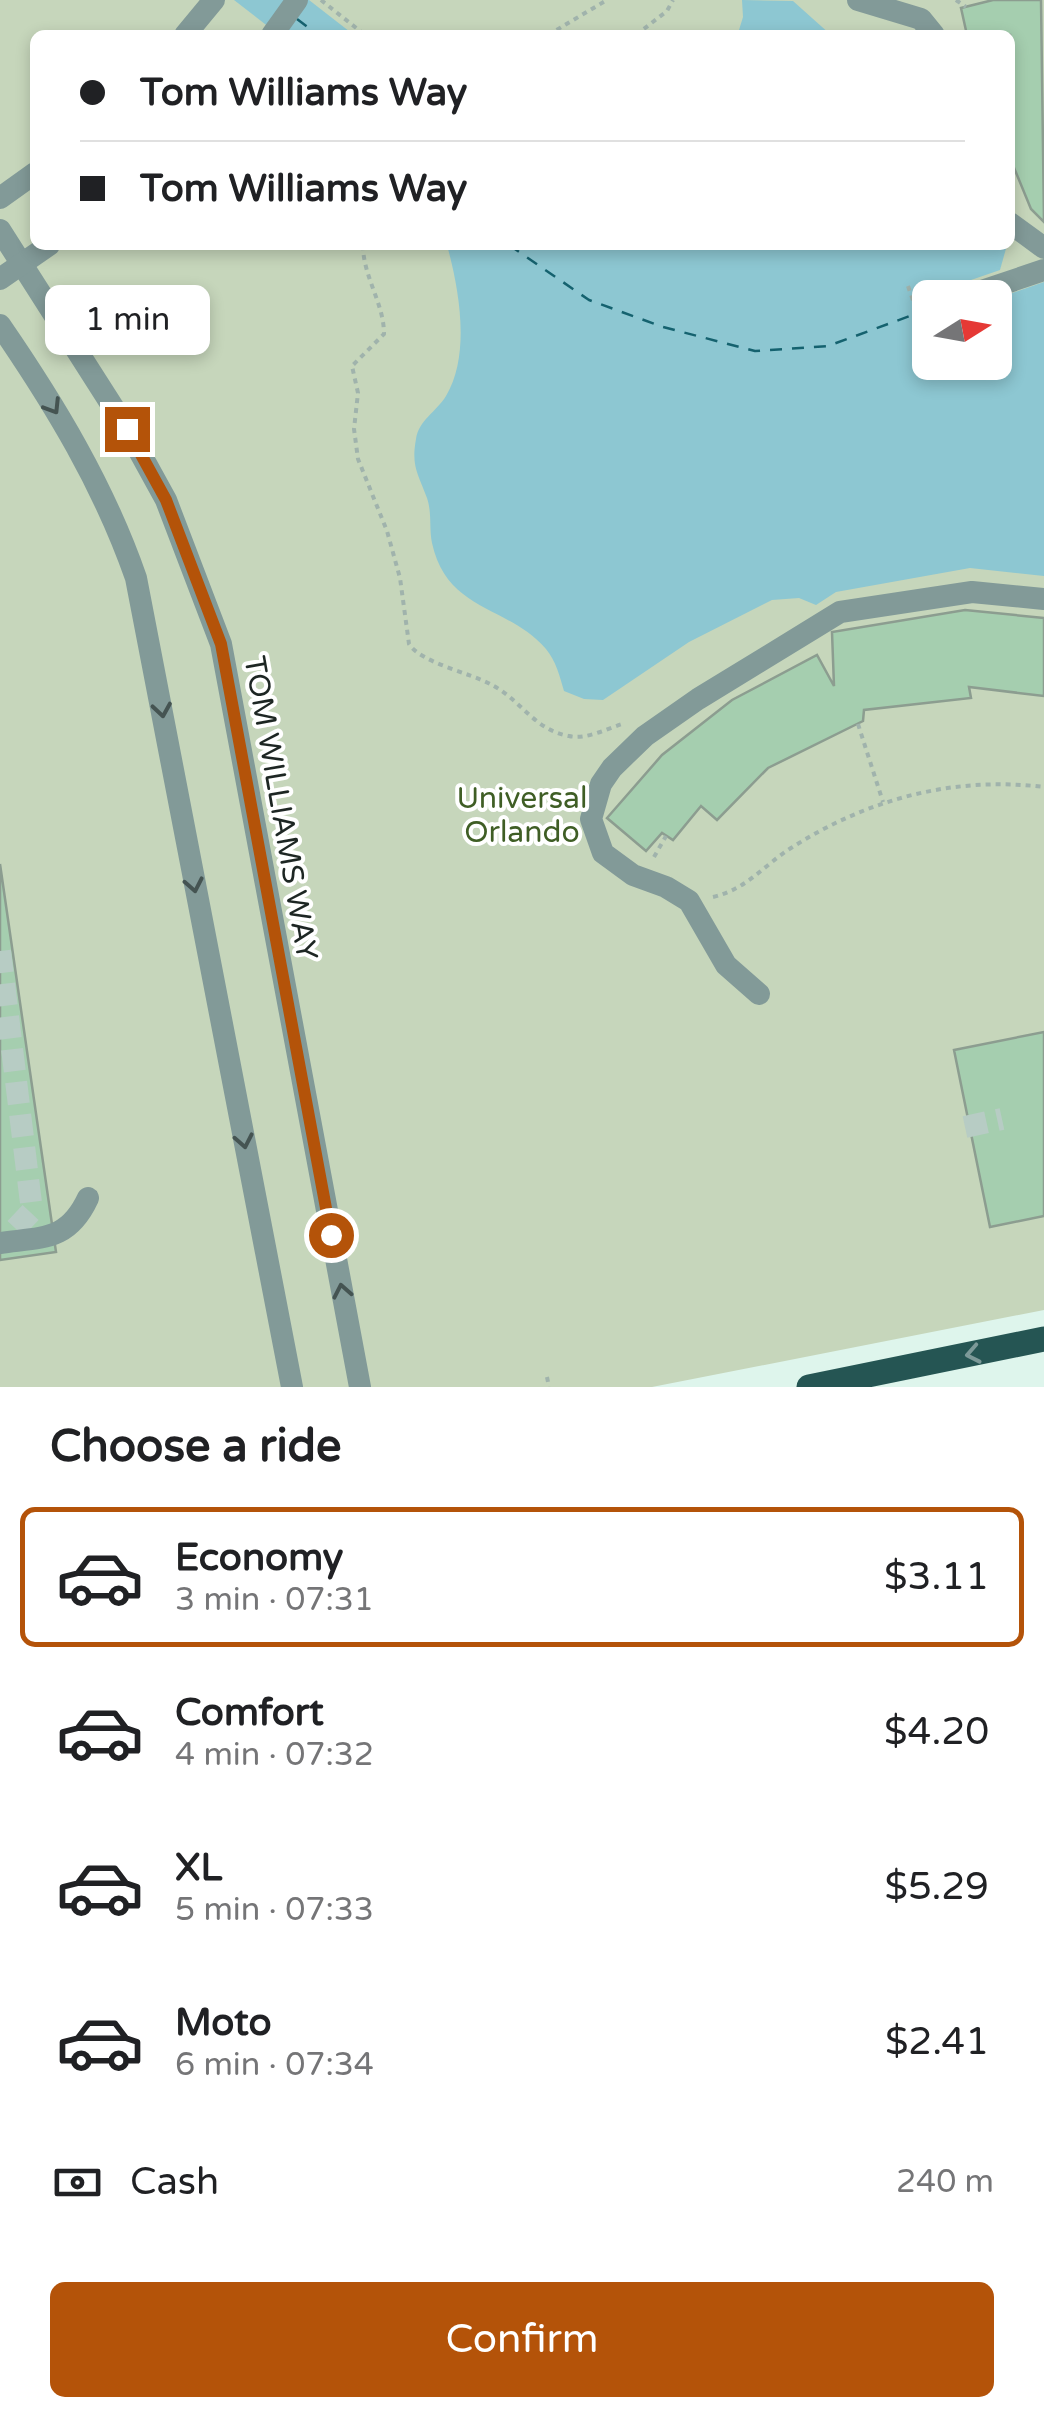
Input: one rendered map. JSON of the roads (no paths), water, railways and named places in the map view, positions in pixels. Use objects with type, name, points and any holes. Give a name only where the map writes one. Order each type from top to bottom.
[{"type":"main road","points":[[808,1387],[1044,1339]]},
{"type":"street","points":[[190,29],[214,0]]},
{"type":"street","points":[[276,30],[297,0]]},
{"type":"street","points":[[858,0],[929,18]]},
{"type":"street","points":[[0,198],[30,177]]},
{"type":"street","points":[[1015,227],[1044,248]]},
{"type":"street","name":"TOM WILLIAMS WAY","points":[[0,230],[119,415],[166,500],[221,644],[360,1387]]},
{"type":"street","points":[[0,279],[43,250]]},
{"type":"street","points":[[1012,281],[1044,270]]},
{"type":"street","points":[[0,325],[84,458],[116,523],[136,578],[292,1387]]},
{"type":"street","points":[[752,989],[726,966],[689,900],[615,864],[602,853],[591,819],[601,784],[612,768],[646,736],[840,612],[972,592],[1044,598]]},
{"type":"street","points":[[5,1235],[54,1236],[79,1218],[88,1198]]},
{"type":"water","points":[[234,0],[309,0],[348,30],[273,30]]},
{"type":"water","points":[[742,0],[793,1],[825,30],[739,30]]},
{"type":"water","points":[[448,250],[1006,250],[1000,270],[971,280],[912,280],[912,380],[1012,380],[1012,293],[1044,282],[1044,576],[970,568],[836,592],[816,605],[799,598],[772,600],[689,642],[603,700],[584,699],[564,691],[546,649],[451,582],[432,543],[429,503],[414,456],[418,432],[454,379],[460,341],[459,301]]},
{"type":"tunnel","points":[[0,951],[32,1211],[15,1229]]},
{"type":"tunnel","points":[[965,1127],[1002,1119]]},
{"type":"park label","name":"Universal Orlando","points":[[522,815]]}]
